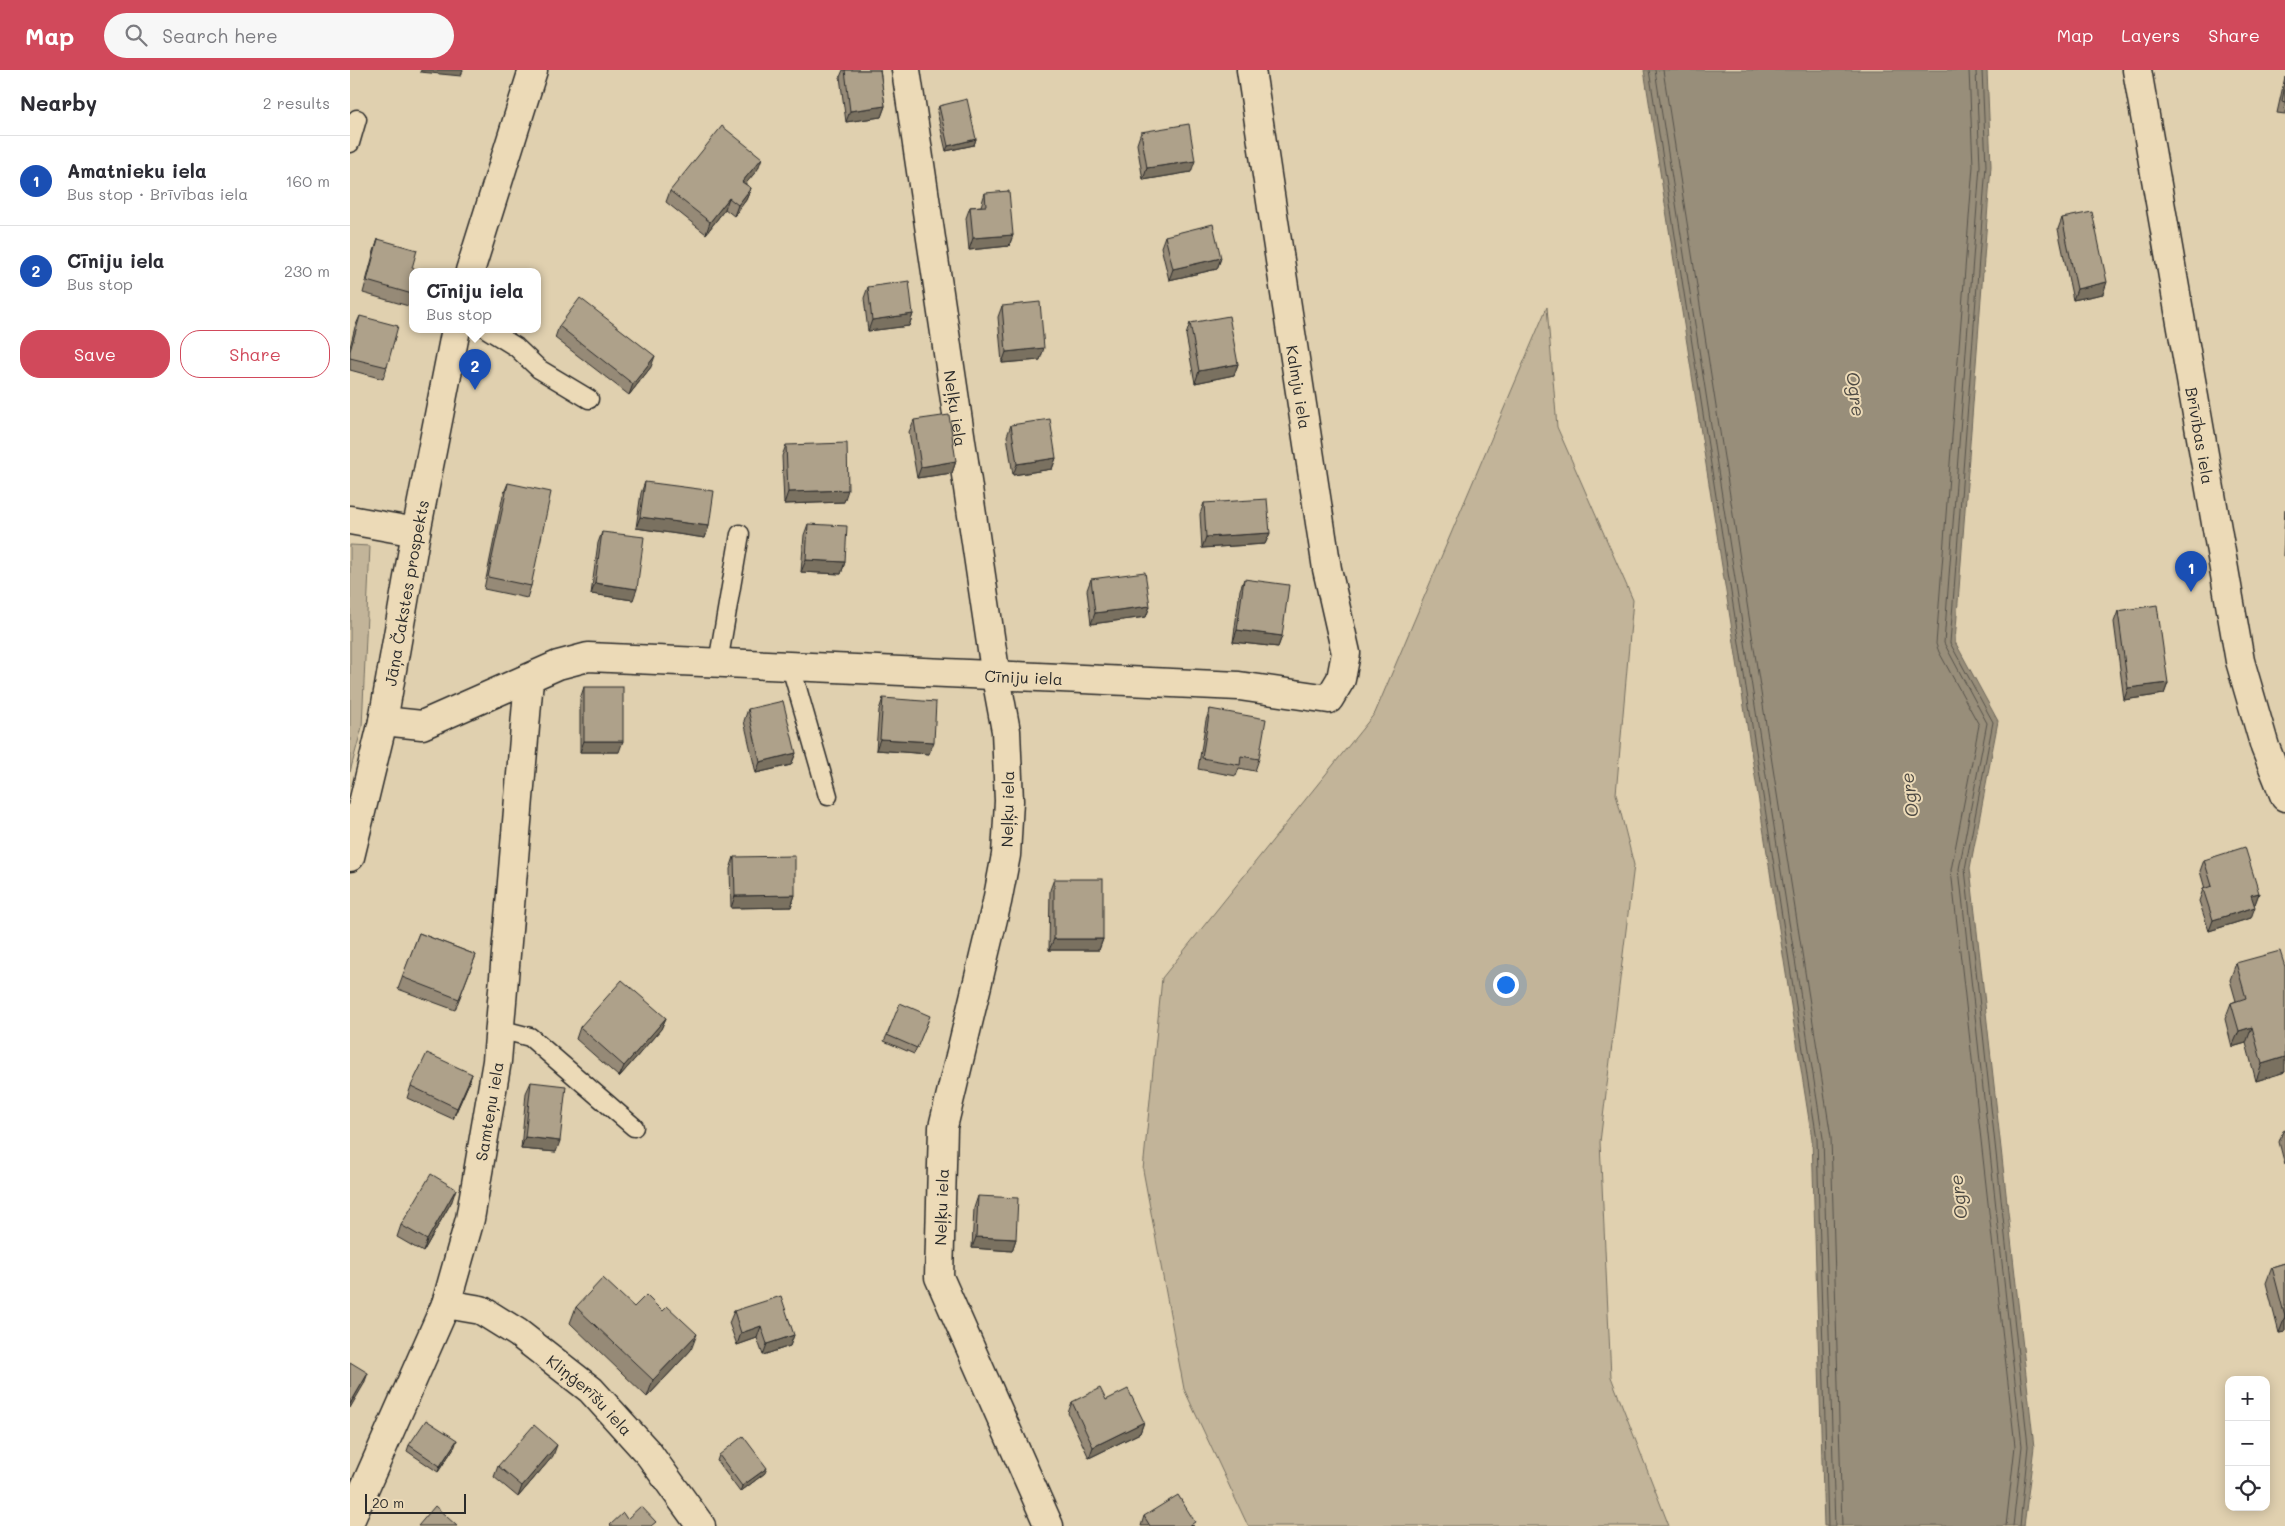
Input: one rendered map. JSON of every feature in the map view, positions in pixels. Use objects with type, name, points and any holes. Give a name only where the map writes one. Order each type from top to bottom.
[{"type":"street","points":[[471,268],[533,70]]},
{"type":"street","name":"Neļķu iela","points":[[906,70],[996,677],[1006,731],[1009,801],[1006,855],[998,902],[944,1127],[939,1277],[1049,1526]]},
{"type":"street","name":"Kalmju iela","points":[[1251,70],[1327,569],[1346,653],[1341,679],[1329,699]]},
{"type":"street","name":"Brīvības iela","points":[[2137,70],[2240,661],[2265,747],[2285,797]]},
{"type":"street","name":"Jāņa Čakstes prospekts","points":[[350,857],[383,721],[416,532],[455,333]]},
{"type":"street","points":[[350,520],[416,532]]},
{"type":"street","name":"Cīniju iela","points":[[383,721],[422,725],[558,665],[588,657],[996,677],[1239,686],[1329,699]]},
{"type":"street","name":"Samteņu iela","points":[[350,1521],[446,1304],[470,1219],[497,1061],[529,679]]},
{"type":"street","name":"Kliņģerīšu iela","points":[[446,1304],[481,1310],[518,1333],[591,1390],[649,1454],[701,1526]]},
{"type":"lane","points":[[350,143],[357,118]]},
{"type":"lane","points":[[493,333],[516,347],[539,369],[590,399]]},
{"type":"lane","points":[[718,663],[740,534]]},
{"type":"lane","points":[[792,667],[828,796]]},
{"type":"lane","points":[[499,1029],[530,1036],[634,1127]]},
{"type":"shaded area","points":[[1547,307],[1557,427],[1633,600],[1616,794],[1634,865],[1600,1142],[1611,1377],[1669,1526],[1248,1526],[1184,1389],[1143,1170],[1162,978],[1375,713]]},
{"type":"shaded area","points":[[350,545],[370,546],[362,727],[350,772]]},
{"type":"water","name":"Ogre","points":[[1644,70],[1987,70],[1991,166],[1955,642],[1998,721],[1970,868],[2034,1447],[2024,1526],[1824,1526],[1812,1139]]},
{"type":"building","points":[[845,70],[880,70],[885,106],[850,111]]},
{"type":"building","points":[[2285,85],[2285,102],[2282,101]]},
{"type":"building","points":[[967,99],[976,139],[948,146],[939,106]]},
{"type":"building","points":[[1189,124],[1195,161],[1147,168],[1141,132]]},
{"type":"building","points":[[722,126],[762,158],[742,182],[751,188],[738,205],[729,198],[710,222],[670,191]]},
{"type":"building","points":[[1009,191],[1013,235],[973,238],[970,207],[986,206],[985,193]]},
{"type":"building","points":[[2092,212],[2107,282],[2077,289],[2062,218]]},
{"type":"building","points":[[1213,224],[1221,258],[1173,269],[1165,236]]},
{"type":"building","points":[[378,239],[417,250],[412,268],[409,268],[409,293],[367,281]]},
{"type":"building","points":[[909,281],[913,314],[872,320],[868,287]]},
{"type":"building","points":[[580,298],[655,356],[633,384],[559,326]]},
{"type":"building","points":[[1040,302],[1044,348],[1006,352],[1002,306]]},
{"type":"building","points":[[360,316],[398,326],[387,367],[350,358],[350,351]]},
{"type":"building","points":[[1229,316],[1238,364],[1199,371],[1190,323]]},
{"type":"building","points":[[949,415],[956,461],[921,467],[914,420]]},
{"type":"building","points":[[1050,419],[1056,458],[1017,464],[1011,425]]},
{"type":"building","points":[[847,443],[848,490],[788,492],[786,445]]},
{"type":"building","points":[[645,482],[714,491],[709,526],[640,517]]},
{"type":"building","points":[[508,483],[551,492],[531,586],[488,577]]},
{"type":"building","points":[[1267,499],[1270,533],[1206,537],[1204,503]]},
{"type":"building","points":[[808,524],[847,526],[845,562],[806,560]]},
{"type":"building","points":[[602,532],[644,537],[637,589],[595,583]]},
{"type":"building","points":[[1145,572],[1150,606],[1095,613],[1091,579]]},
{"type":"building","points":[[1244,579],[1289,585],[1282,636],[1237,630]]},
{"type":"building","points":[[2157,605],[2168,683],[2128,688],[2118,611]]},
{"type":"building","points":[[584,687],[623,687],[623,741],[584,741]]},
{"type":"building","points":[[883,698],[936,702],[934,742],[880,739]]},
{"type":"building","points":[[783,701],[796,753],[760,762],[748,709]]},
{"type":"building","points":[[1210,709],[1266,719],[1259,759],[1241,756],[1240,765],[1202,758]]},
{"type":"building","points":[[2245,847],[2259,893],[2251,895],[2255,907],[2213,920],[2203,889],[2212,886],[2204,860]]},
{"type":"building","points":[[795,856],[795,895],[735,896],[734,857]]},
{"type":"building","points":[[1054,879],[1103,879],[1103,939],[1054,939]]},
{"type":"building","points":[[419,933],[476,955],[459,999],[402,977]]},
{"type":"building","points":[[2280,951],[2285,967],[2285,1057],[2262,1064],[2252,1027],[2239,1031],[2231,1003],[2246,998],[2236,963]]},
{"type":"building","points":[[622,980],[666,1018],[624,1066],[580,1027]]},
{"type":"building","points":[[900,1003],[930,1016],[917,1048],[887,1035]]},
{"type":"building","points":[[427,1053],[472,1074],[457,1108],[411,1086]]},
{"type":"building","points":[[531,1082],[566,1086],[560,1141],[525,1137]]},
{"type":"building","points":[[431,1174],[456,1189],[427,1240],[401,1225]]},
{"type":"building","points":[[978,1196],[1018,1198],[1016,1239],[976,1237]]},
{"type":"building","points":[[2285,1263],[2285,1317],[2272,1267]]},
{"type":"building","points":[[603,1278],[634,1307],[646,1295],[662,1311],[667,1306],[697,1334],[653,1380],[576,1307]]},
{"type":"building","points":[[781,1296],[794,1335],[767,1344],[761,1326],[741,1333],[734,1311]]},
{"type":"building","points":[[350,1362],[368,1373],[350,1404]]},
{"type":"building","points":[[1100,1388],[1106,1400],[1128,1389],[1144,1422],[1093,1447],[1072,1402]]},
{"type":"building","points":[[426,1420],[457,1440],[440,1466],[409,1445]]},
{"type":"building","points":[[534,1425],[557,1445],[522,1486],[498,1466]]},
{"type":"building","points":[[743,1436],[767,1468],[742,1486],[719,1455]]},
{"type":"building","points":[[1178,1495],[1195,1522],[1189,1526],[1150,1526],[1144,1516]]},
{"type":"building","points":[[435,1506],[457,1526],[418,1526]]},
{"type":"building","points":[[641,1506],[656,1522],[651,1526],[610,1525],[623,1513],[627,1519]]},
{"type":"place","name":"Cīniju iela","points":[[475,390]]},
{"type":"place","name":"Amatnieku iela","points":[[2191,592]]}]
